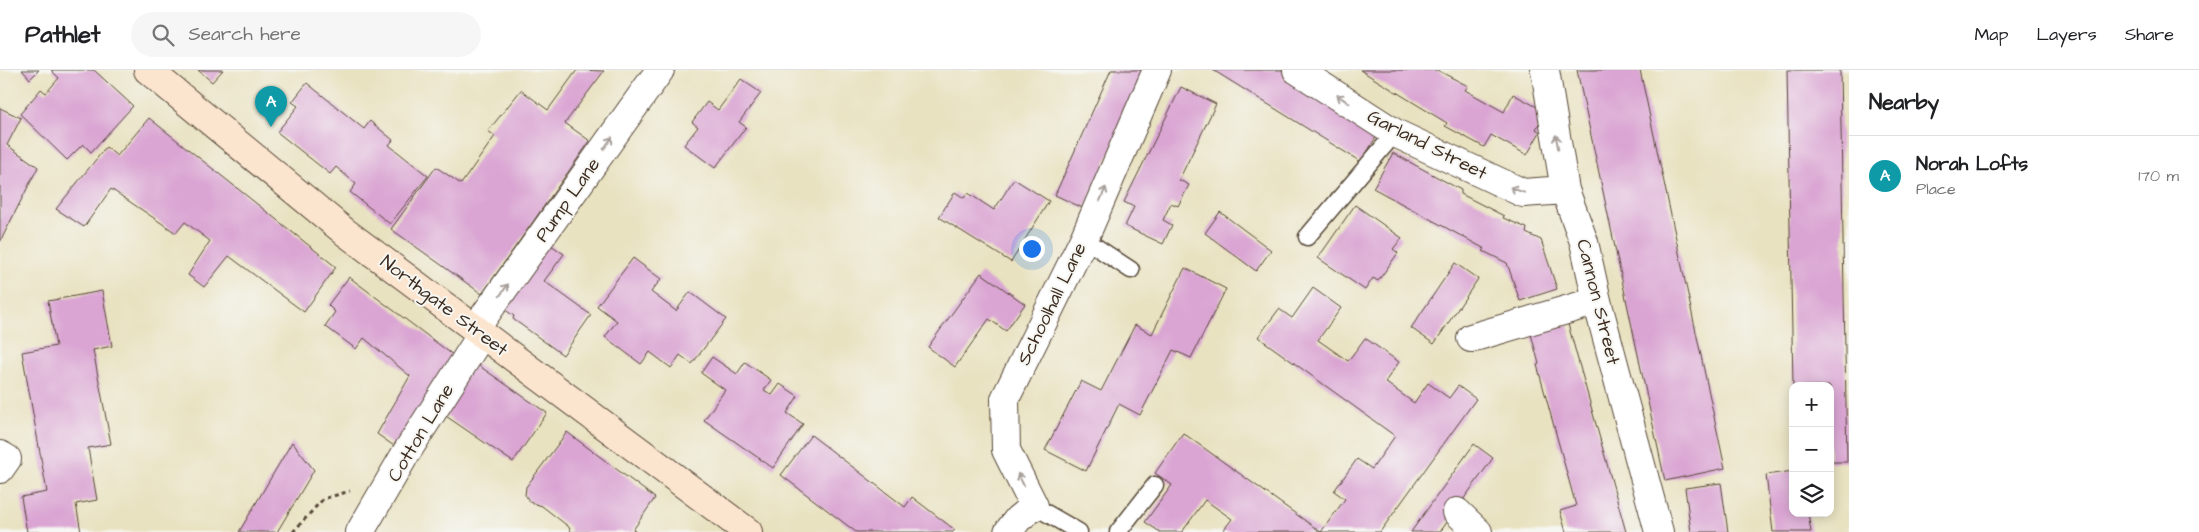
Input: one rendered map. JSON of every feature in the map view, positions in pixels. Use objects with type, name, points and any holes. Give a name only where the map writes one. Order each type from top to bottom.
[{"type":"street","name":"Northgate Street","points":[[148,70],[345,232],[748,532]]},
{"type":"street","name":"Pump Lane","points":[[479,332],[660,70]]},
{"type":"street","name":"Schoolhall Lane","points":[[1034,506],[1006,450],[1005,399],[1084,239],[1157,70]]},
{"type":"street","name":"Garland Street","points":[[1298,70],[1395,133],[1523,193],[1565,190]]},
{"type":"street","name":"Cannon Street","points":[[1545,70],[1565,190],[1584,242],[1597,301],[1659,532]]},
{"type":"street","points":[[1471,338],[1597,301]]},
{"type":"street","name":"Cotton Lane","points":[[360,532],[479,332]]},
{"type":"street","points":[[0,455],[6,459],[0,469]]},
{"type":"street","points":[[1008,532],[1018,519],[1034,506]]},
{"type":"street","points":[[1457,512],[1478,532]]},
{"type":"lane","points":[[1307,237],[1395,133]]},
{"type":"lane","points":[[1084,239],[1131,270]]},
{"type":"lane","points":[[1118,532],[1154,485]]},
{"type":"lane","points":[[1034,506],[1079,532]]},
{"type":"path","points":[[294,532],[323,499],[393,478]]},
{"type":"building","points":[[22,70],[39,70],[30,79]]},
{"type":"building","points":[[51,70],[94,70],[133,106],[91,152],[83,144],[67,160],[20,114],[41,89],[46,93],[59,78]]},
{"type":"building","points":[[198,70],[223,70],[212,82]]},
{"type":"building","points":[[577,70],[604,71],[565,123],[590,141],[482,294],[391,229],[436,167],[461,184],[495,136],[488,131],[521,90],[548,110]]},
{"type":"building","points":[[1111,70],[1147,70],[1085,209],[1055,195]]},
{"type":"building","points":[[1213,70],[1285,70],[1381,129],[1361,162]]},
{"type":"building","points":[[1360,70],[1437,70],[1468,86],[1465,90],[1504,112],[1513,94],[1546,112],[1536,129],[1540,132],[1527,155],[1491,135],[1484,147],[1445,126],[1447,123]]},
{"type":"building","points":[[1577,70],[1640,70],[1725,468],[1665,481]]},
{"type":"building","points":[[1787,70],[1840,70],[1847,462],[1834,462],[1834,382],[1793,382]]},
{"type":"building","points":[[741,79],[761,93],[739,122],[746,127],[715,168],[684,145],[698,127],[692,122],[707,102],[718,110]]},
{"type":"building","points":[[307,83],[364,129],[370,121],[393,140],[389,145],[428,176],[390,224],[350,192],[356,184],[336,167],[330,174],[277,132],[298,106],[292,102]]},
{"type":"building","points":[[1181,87],[1216,104],[1179,180],[1189,185],[1178,206],[1171,203],[1163,220],[1172,225],[1163,244],[1125,226],[1134,207],[1124,202]]},
{"type":"building","points":[[0,108],[21,118],[7,145],[38,167],[0,242]]},
{"type":"building","points":[[149,118],[336,267],[304,312],[229,256],[204,287],[188,275],[210,241],[185,222],[176,233],[111,189],[84,227],[56,209],[106,147],[117,156]]},
{"type":"building","points":[[1393,153],[1461,190],[1461,194],[1504,216],[1503,218],[1527,228],[1526,233],[1541,240],[1557,289],[1520,301],[1507,263],[1373,188]]},
{"type":"building","points":[[1014,179],[1049,201],[1011,262],[939,217],[955,192],[964,198],[968,193],[994,210]]},
{"type":"building","points":[[1355,205],[1402,238],[1393,249],[1398,253],[1378,281],[1373,278],[1365,290],[1318,258]]},
{"type":"building","points":[[1220,212],[1271,250],[1256,271],[1205,233]]},
{"type":"building","points":[[548,243],[564,254],[544,281],[591,315],[563,355],[513,319],[514,316],[501,307]]},
{"type":"building","points":[[633,258],[661,279],[651,292],[676,311],[690,292],[726,319],[692,364],[680,355],[671,368],[650,352],[641,364],[605,337],[617,321],[597,306]]},
{"type":"building","points":[[1455,263],[1478,279],[1434,344],[1411,328]]},
{"type":"building","points":[[1185,268],[1226,289],[1191,358],[1173,350],[1140,415],[1119,404],[1086,471],[1045,450],[1081,381],[1101,391],[1135,325],[1152,334]]},
{"type":"building","points":[[981,273],[1025,304],[1006,331],[989,319],[955,367],[928,347]]},
{"type":"building","points":[[349,277],[457,358],[397,448],[377,434],[410,376],[364,338],[356,349],[325,326],[335,312],[328,305]]},
{"type":"building","points":[[1313,288],[1341,308],[1318,340],[1348,361],[1365,338],[1399,362],[1385,382],[1414,403],[1428,383],[1449,398],[1458,386],[1476,399],[1380,532],[1321,532],[1345,499],[1334,491],[1357,459],[1372,469],[1395,436],[1258,337],[1279,309],[1292,318]]},
{"type":"building","points":[[102,291],[112,346],[93,350],[111,444],[88,448],[97,500],[76,504],[81,532],[27,532],[21,497],[47,492],[22,352],[56,346],[48,301]]},
{"type":"building","points":[[1568,324],[1626,532],[1566,532],[1560,511],[1576,506],[1537,365],[1539,364],[1531,334]]},
{"type":"building","points":[[712,357],[737,374],[745,362],[771,380],[764,390],[772,395],[780,384],[798,396],[787,413],[803,424],[773,468],[704,420],[725,390],[701,373]]},
{"type":"building","points":[[475,363],[547,413],[513,462],[440,412]]},
{"type":"building","points":[[567,432],[655,498],[633,530],[636,532],[571,532],[569,527],[542,506],[530,502],[525,495],[526,487]]},
{"type":"building","points":[[1183,433],[1321,532],[1222,532],[1232,519],[1205,500],[1182,532],[1160,532],[1145,522],[1172,485],[1155,473]]},
{"type":"building","points":[[811,435],[905,507],[912,497],[955,530],[953,532],[856,532],[781,475]]},
{"type":"building","points":[[292,442],[314,470],[277,532],[239,532]]},
{"type":"building","points":[[1474,444],[1493,458],[1440,532],[1411,532]]},
{"type":"building","points":[[1789,472],[1789,517],[1809,517],[1811,532],[1773,532],[1766,475]]},
{"type":"building","points":[[1721,483],[1728,532],[1691,532],[1685,488]]},
{"type":"place","name":"Norah Lofts","points":[[271,127]]}]
